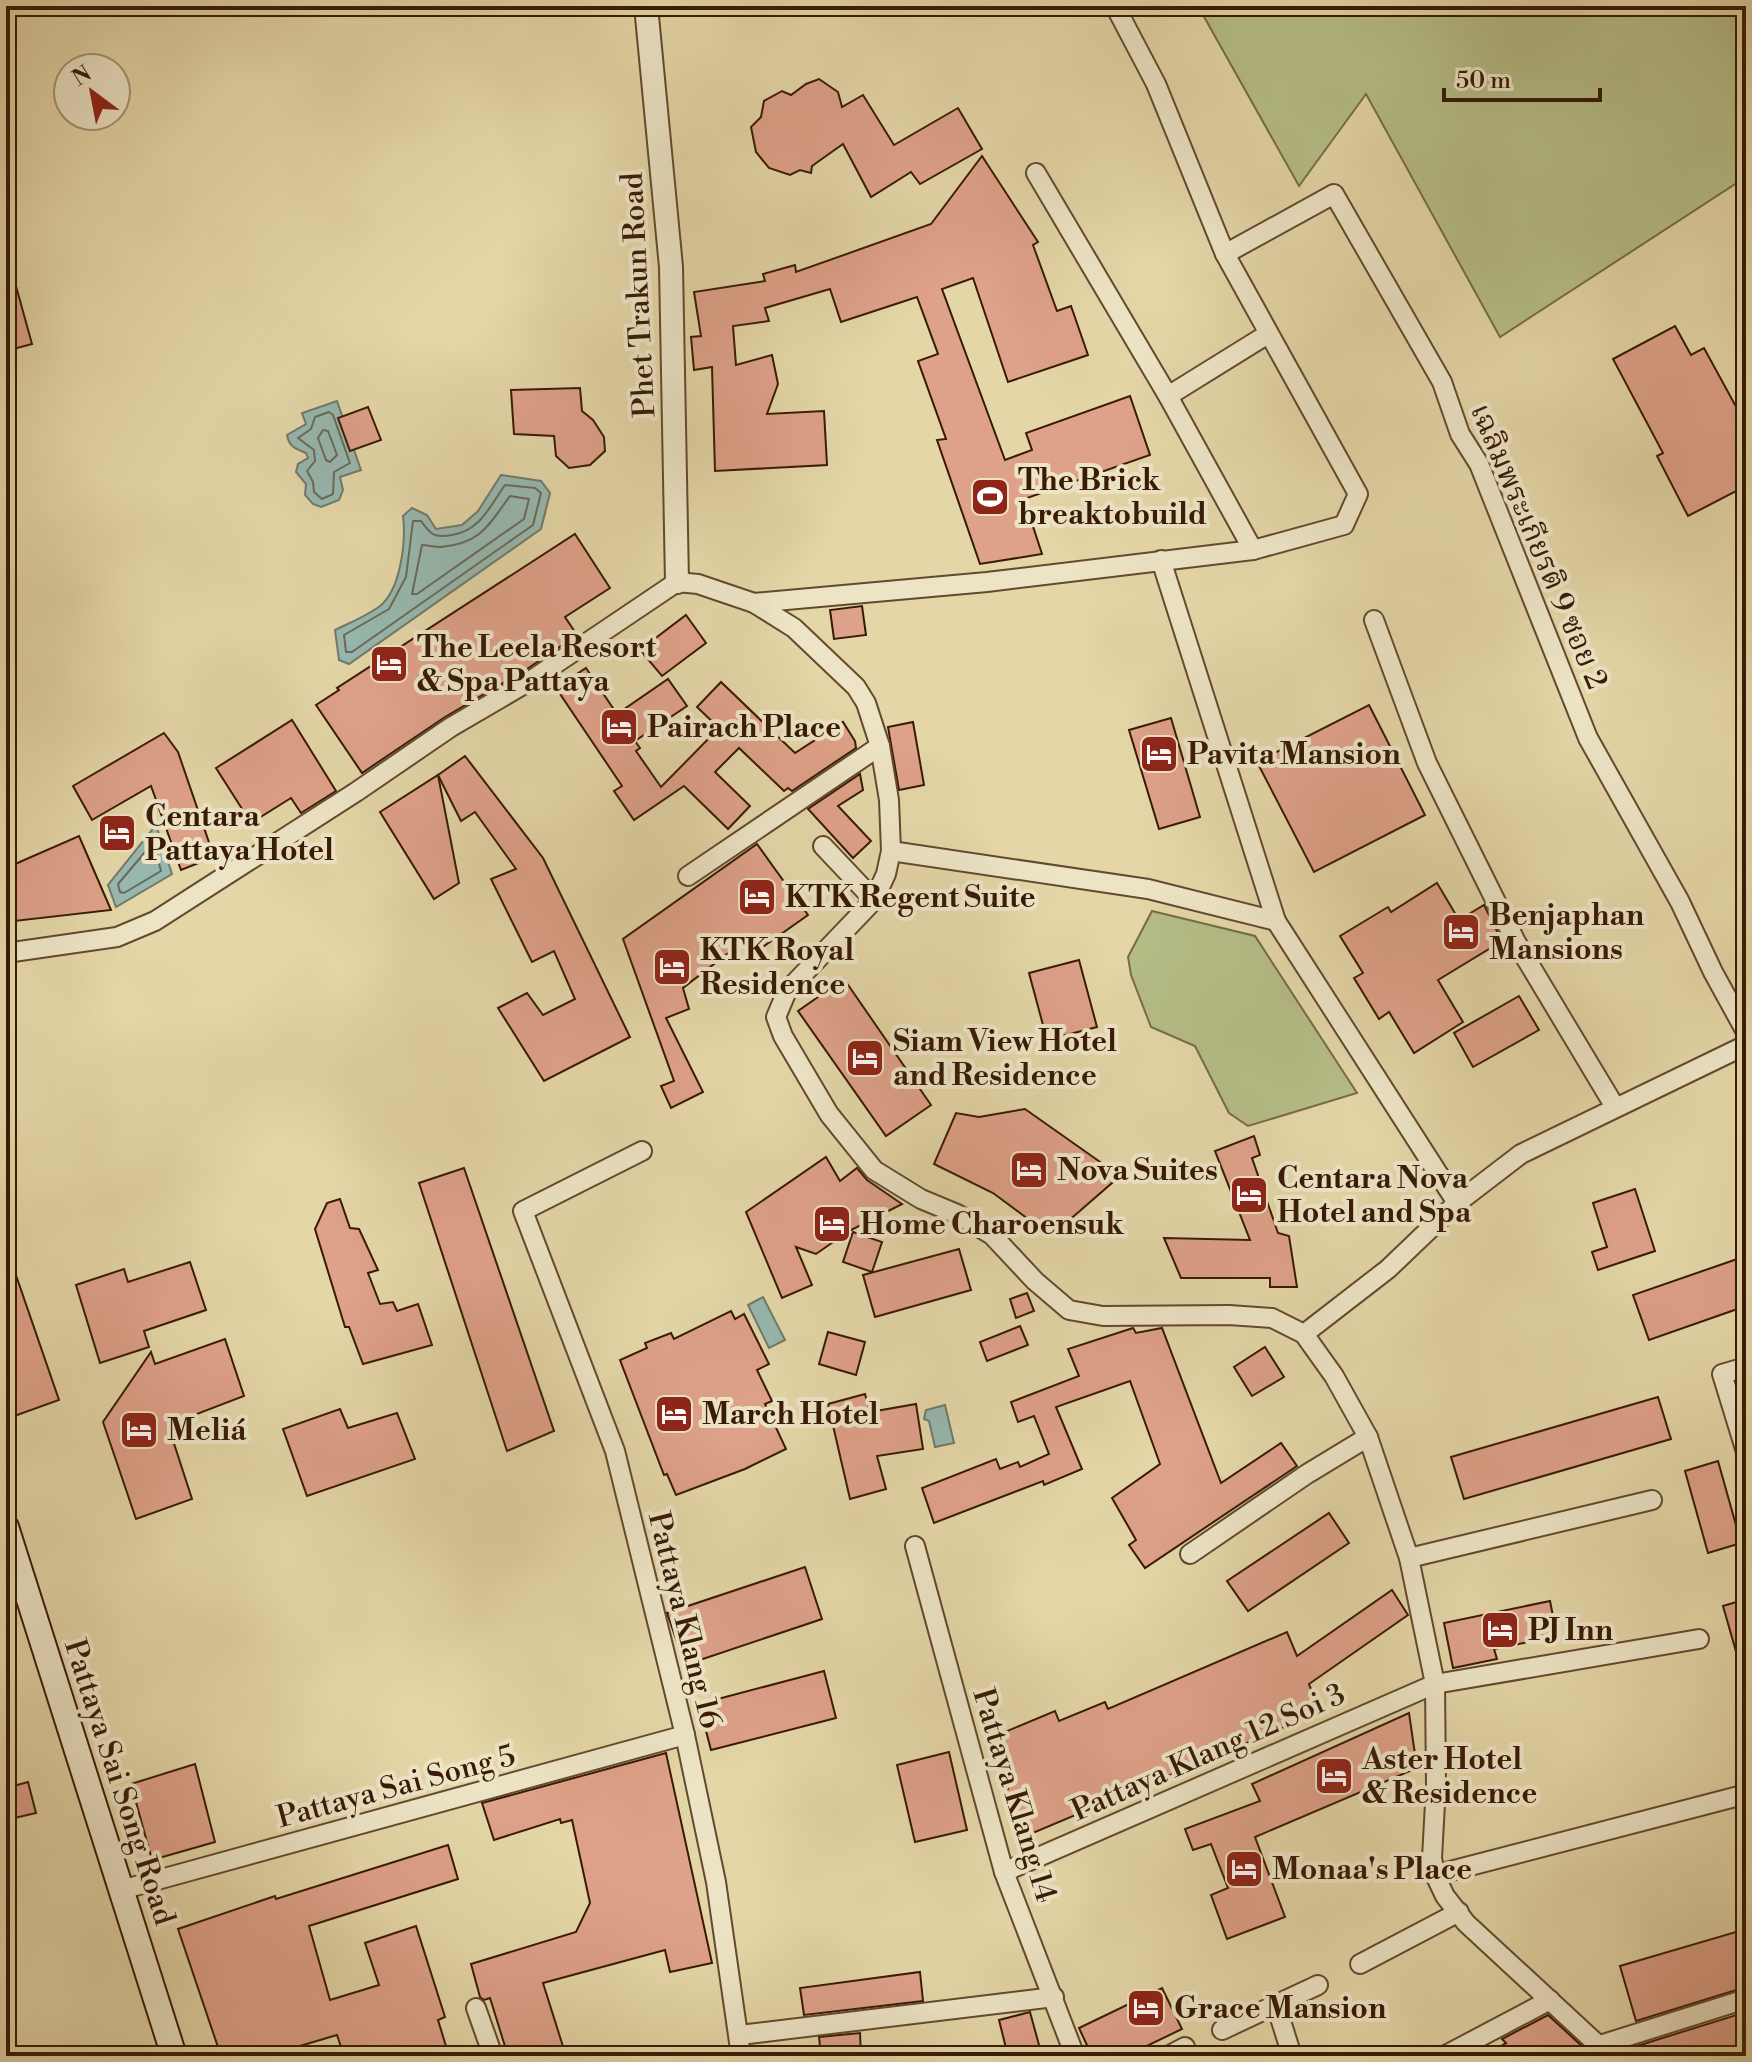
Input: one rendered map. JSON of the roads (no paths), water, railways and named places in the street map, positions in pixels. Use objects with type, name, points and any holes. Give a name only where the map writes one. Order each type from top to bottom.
[{"type":"main road","name":"Pattaya Sai Song Road","points":[[6,1527],[174,2056]]},
{"type":"street","name":"Phet Trakun Road","points":[[646,6],[671,267],[677,582]]},
{"type":"street","points":[[754,603],[987,582],[1253,550],[1344,525],[1358,494],[1225,254],[1156,84],[1115,6]]},
{"type":"street","points":[[1036,173],[1168,396],[1253,550]]},
{"type":"street","name":"เฉลิมพระเกียรติ 9 ซอย 2","points":[[1225,254],[1334,194],[1442,382],[1460,434],[1479,464],[1588,738],[1680,902],[1746,1032]]},
{"type":"street","points":[[1168,396],[1268,334]]},
{"type":"street","points":[[1161,560],[1276,921],[1457,1203]]},
{"type":"street","points":[[6,953],[117,937],[155,921],[451,727],[533,679],[677,582],[698,584],[754,603],[794,628],[856,687],[866,703],[880,746],[889,800],[891,851],[886,874],[874,900],[787,991],[776,1017],[783,1036],[829,1114],[874,1170],[921,1199],[957,1214],[992,1235],[1035,1281],[1069,1310],[1103,1316],[1229,1315],[1272,1318],[1304,1334],[1334,1376],[1368,1437],[1409,1558],[1435,1684],[1436,1785],[1432,1858],[1435,1875],[1445,1896],[1466,1923],[1605,2050],[1746,1999]]},
{"type":"street","points":[[1374,620],[1427,763],[1516,942],[1615,1107]]},
{"type":"street","points":[[688,876],[880,746]]},
{"type":"street","points":[[823,846],[874,900]]},
{"type":"street","points":[[891,851],[1148,889],[1276,921]]},
{"type":"street","points":[[1304,1334],[1388,1269],[1457,1203],[1521,1154],[1746,1045]]},
{"type":"street","name":"Pattaya Klang 16","points":[[642,1151],[523,1211],[615,1451],[685,1735],[716,1882],[741,2056]]},
{"type":"street","points":[[1746,1367],[1722,1374],[1746,1452]]},
{"type":"street","points":[[1190,1554],[1307,1474],[1368,1437]]},
{"type":"street","points":[[1409,1558],[1652,1500]]},
{"type":"street","name":"Pattaya Klang 14","points":[[915,1546],[1004,1872],[1075,2056]]},
{"type":"street","name":"Pattaya Klang 12 Soi 3","points":[[1004,1872],[1435,1684],[1699,1639]]},
{"type":"street","name":"Pattaya Sai Song 5","points":[[121,1890],[685,1735]]},
{"type":"street","points":[[1435,1875],[1739,1796]]},
{"type":"street","points":[[1360,1964],[1459,1912]]},
{"type":"street","points":[[1222,2030],[1318,1985]]},
{"type":"street","points":[[740,2035],[1054,1997]]},
{"type":"street","points":[[1444,2056],[1550,2000]]},
{"type":"street","points":[[1276,2005],[1292,2056]]},
{"type":"street","points":[[476,2008],[493,2056]]},
{"type":"street","points":[[1168,2056],[1185,2047]]},
{"type":"water","points":[[337,401],[361,470],[340,477],[343,490],[339,500],[321,507],[305,495],[306,484],[296,472],[298,464],[308,458],[306,453],[291,445],[287,435],[306,424],[302,413]]},
{"type":"water","points":[[501,475],[541,481],[550,493],[541,529],[349,664],[339,660],[335,630],[380,606],[393,588],[403,551],[403,516],[412,508],[427,515],[436,529],[462,525],[478,511]]},
{"type":"water","points":[[156,825],[172,874],[116,907],[108,885]]},
{"type":"water","points":[[763,1297],[785,1340],[769,1348],[748,1305]]},
{"type":"water","points":[[945,1405],[954,1443],[935,1447],[929,1421],[924,1419],[926,1410]]},
{"type":"place","name":"The Brick breaktobuild","points":[[990,497]]},
{"type":"place","name":"The Leela Resort & Spa Pattaya","points":[[389,664]]},
{"type":"place","name":"Pairach Place","points":[[619,727]]},
{"type":"place","name":"Pavita Mansion","points":[[1159,754]]},
{"type":"place","name":"Centara Pattaya Hotel","points":[[117,833]]},
{"type":"place","name":"KTK Regent Suite","points":[[757,897]]},
{"type":"place","name":"Benjaphan Mansions","points":[[1461,932]]},
{"type":"place","name":"KTK Royal Residence","points":[[672,967]]},
{"type":"place","name":"Siam View Hotel and Residence","points":[[865,1058]]},
{"type":"place","name":"Nova Suites","points":[[1029,1170]]},
{"type":"place","name":"Centara Nova Hotel and Spa","points":[[1249,1195]]},
{"type":"place","name":"Home Charoensuk","points":[[832,1224]]},
{"type":"place","name":"March Hotel","points":[[674,1414]]},
{"type":"place","name":"Meliá","points":[[139,1430]]},
{"type":"place","name":"PJ Inn","points":[[1500,1630]]},
{"type":"place","name":"Aster Hotel & Residence","points":[[1334,1776]]},
{"type":"place","name":"Monaa's Place","points":[[1244,1869]]},
{"type":"place","name":"Grace Mansion","points":[[1146,2008]]}]
